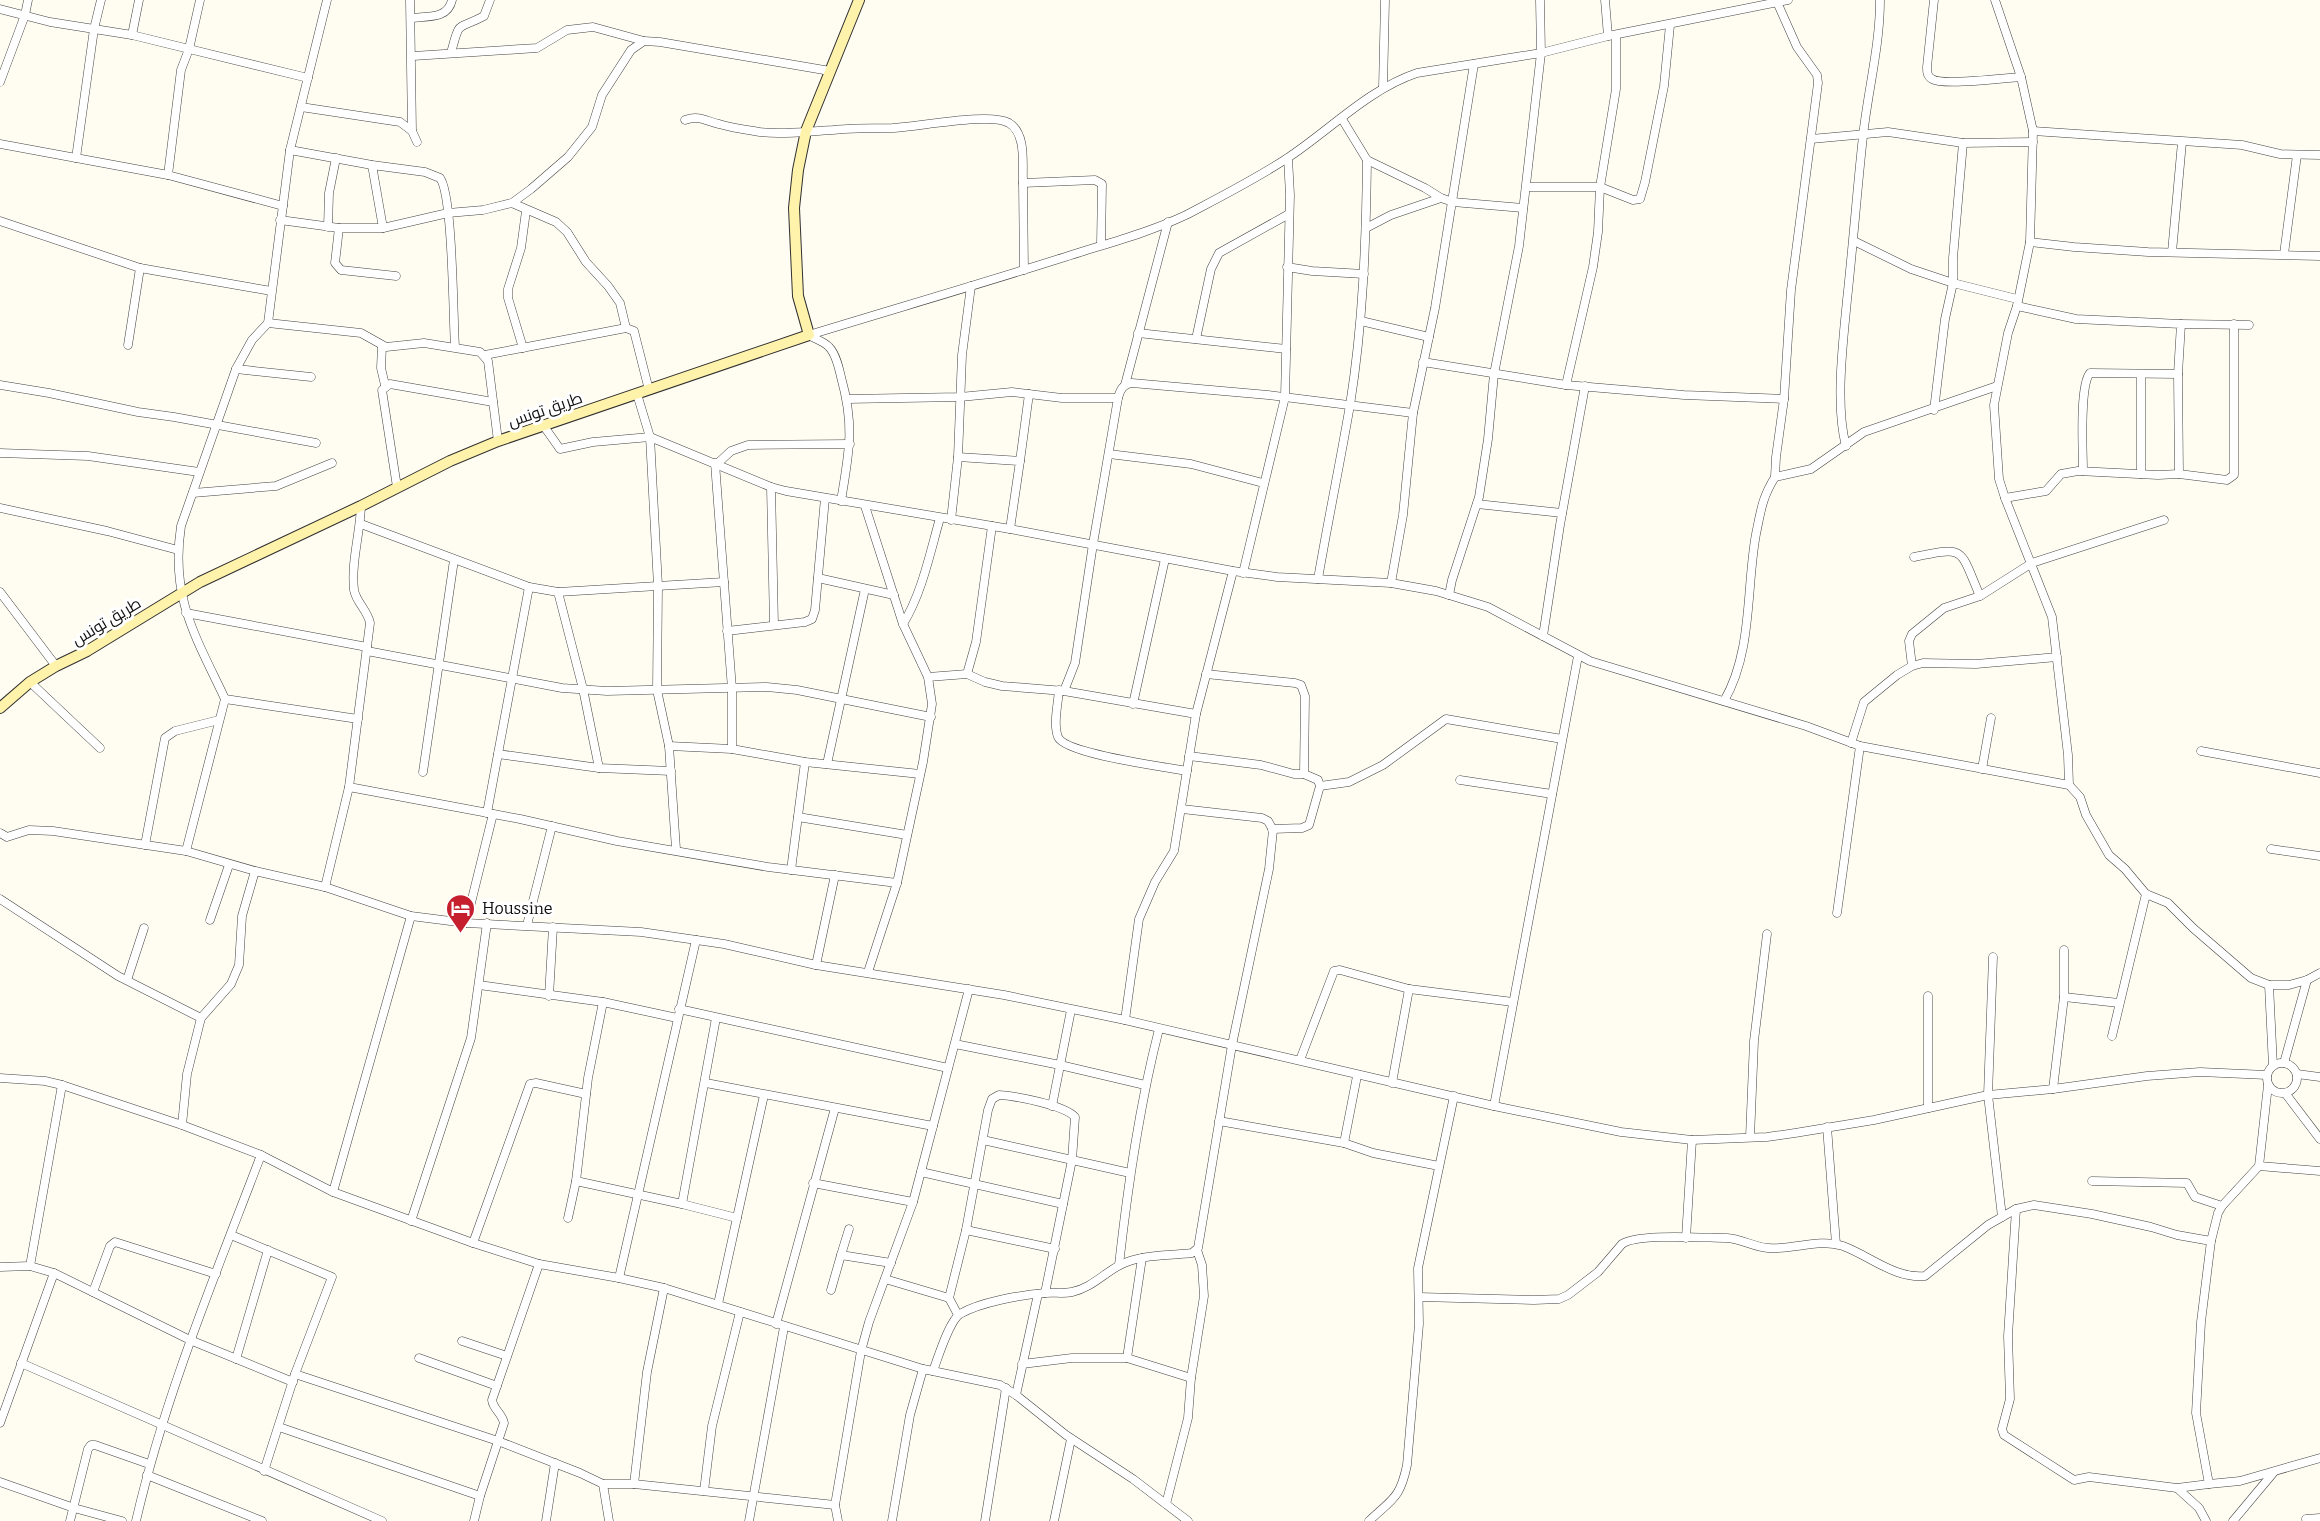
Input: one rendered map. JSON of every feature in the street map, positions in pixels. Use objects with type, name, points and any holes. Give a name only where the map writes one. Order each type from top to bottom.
[{"type":"main road","points":[[809,335],[798,296],[794,208],[806,131],[859,0]]},
{"type":"main road","name":"طريق تونس","points":[[0,708],[30,682],[87,651],[180,593],[450,461],[543,425],[809,335]]},
{"type":"street","points":[[0,82],[25,15],[28,0]]},
{"type":"street","points":[[76,158],[94,29],[101,0]]},
{"type":"street","points":[[132,35],[139,0]]},
{"type":"street","points":[[168,175],[181,70],[189,49],[200,0]]},
{"type":"street","points":[[186,851],[225,699],[194,636],[186,613],[180,593],[178,550],[182,526],[199,472],[218,425],[236,369],[252,340],[268,323],[290,150],[327,0]]},
{"type":"street","points":[[410,0],[413,56],[412,131],[417,142]]},
{"type":"street","points":[[411,18],[444,14],[450,9],[452,0]]},
{"type":"street","points":[[451,53],[458,28],[462,24],[484,16],[490,0]]},
{"type":"street","points":[[1383,88],[1385,0]]},
{"type":"street","points":[[1449,595],[1455,569],[1477,504],[1488,439],[1494,375],[1509,307],[1527,187],[1540,53],[1539,0]]},
{"type":"street","points":[[1566,386],[1590,286],[1598,232],[1600,188],[1616,89],[1612,36],[1605,0]]},
{"type":"street","points":[[809,335],[1024,270],[1168,222],[1288,158],[1391,82],[1417,73],[1540,53],[1788,0]]},
{"type":"street","points":[[1846,446],[1842,431],[1841,399],[1844,330],[1863,135],[1877,51],[1880,0]]},
{"type":"street","points":[[1934,0],[1927,67],[1927,75],[1930,78],[1935,81],[1957,81],[2021,77]]},
{"type":"street","points":[[1995,0],[2021,77],[2033,131],[2030,242],[2008,333],[1994,405],[1999,479],[2052,617],[2068,755],[2069,785]]},
{"type":"street","points":[[1724,701],[1732,687],[1739,665],[1752,555],[1763,497],[1775,477],[1784,399],[1792,278],[1818,94],[1817,75],[1797,47],[1777,2]]},
{"type":"street","points":[[0,9],[50,22],[132,35],[308,78]]},
{"type":"street","points":[[1527,187],[1600,188],[1633,200],[1641,197],[1664,86],[1670,25]]},
{"type":"street","points":[[413,56],[537,48],[567,30],[593,27],[644,41],[830,71]]},
{"type":"street","points":[[280,220],[339,228],[383,228],[448,213],[483,210],[512,203],[539,183],[580,142],[592,127],[602,95],[631,50],[644,41]]},
{"type":"street","points":[[1391,583],[1403,515],[1413,413],[1453,202],[1474,64]]},
{"type":"street","points":[[301,107],[400,122],[412,131]]},
{"type":"street","points":[[685,120],[694,116],[702,117],[718,124],[761,132],[902,128],[977,120],[1004,121],[1017,130],[1020,139],[1024,270]]},
{"type":"street","points":[[1318,579],[1350,405],[1364,274],[1367,160],[1342,118]]},
{"type":"street","points":[[2033,131],[2242,145],[2297,155],[2320,155]]},
{"type":"street","points":[[1811,139],[1888,132],[1963,143],[2033,142]]},
{"type":"street","points":[[2172,252],[2182,142]]},
{"type":"street","points":[[1934,410],[1945,320],[1953,283],[1963,143]]},
{"type":"street","points":[[0,144],[168,175],[283,206]]},
{"type":"street","points":[[290,150],[425,172],[440,178],[446,189],[455,347]]},
{"type":"street","points":[[2284,254],[2297,155]]},
{"type":"street","points":[[328,227],[329,193],[336,158]]},
{"type":"street","points":[[1243,573],[1285,397],[1288,158]]},
{"type":"street","points":[[1367,160],[1453,202],[1523,208]]},
{"type":"street","points":[[372,165],[383,228]]},
{"type":"street","points":[[1023,183],[1099,181],[1104,189],[1101,245]]},
{"type":"street","points":[[1366,228],[1391,215],[1441,198]]},
{"type":"street","points":[[512,203],[556,222],[567,232],[586,262],[620,303],[626,328]]},
{"type":"street","points":[[523,348],[508,298],[508,289],[521,248],[526,211]]},
{"type":"street","points":[[1196,339],[1211,269],[1219,253],[1289,214]]},
{"type":"street","points":[[0,221],[140,268],[271,291]]},
{"type":"street","points":[[1125,385],[1168,222]]},
{"type":"street","points":[[339,228],[335,263],[337,267],[342,270],[396,276]]},
{"type":"street","points":[[1854,241],[1911,269],[2076,319],[2248,325]]},
{"type":"street","points":[[2030,242],[2074,247],[2172,252],[2320,256]]},
{"type":"street","points":[[1287,267],[1364,274]]},
{"type":"street","points":[[128,345],[140,268]]},
{"type":"street","points":[[951,520],[958,457],[962,355],[971,286]]},
{"type":"street","points":[[1360,321],[1429,337]]},
{"type":"street","points":[[268,323],[361,333],[368,335],[382,346],[396,347],[424,343],[474,350],[484,355],[488,362],[498,441]]},
{"type":"street","points":[[2179,474],[2178,374],[2181,324]]},
{"type":"street","points":[[2005,498],[2046,491],[2061,474],[2083,471],[2179,474],[2227,480],[2234,475],[2234,324]]},
{"type":"street","points":[[484,355],[626,328],[634,331],[650,390]]},
{"type":"street","points":[[1138,333],[1286,349]]},
{"type":"street","points":[[809,335],[829,346],[838,365],[847,399],[851,423],[850,444],[841,501]]},
{"type":"street","points":[[382,346],[381,368],[385,386]]},
{"type":"street","points":[[1423,362],[1566,386],[1684,395],[1784,399]]},
{"type":"street","points":[[236,369],[311,377]]},
{"type":"street","points":[[2083,471],[2083,399],[2087,376],[2094,373],[2178,374]]},
{"type":"street","points":[[2141,375],[2141,474]]},
{"type":"street","points":[[1187,771],[1081,752],[1062,743],[1058,738],[1062,691],[1075,663],[1120,390],[1132,383],[1285,397],[1413,413]]},
{"type":"street","points":[[397,487],[382,390],[385,386],[390,384],[493,402]]},
{"type":"street","points":[[0,385],[316,443]]},
{"type":"street","points":[[1543,636],[1585,386]]},
{"type":"street","points":[[1775,477],[1811,469],[1864,432],[1904,417],[1934,410],[1997,386]]},
{"type":"street","points":[[847,399],[960,397],[1012,392],[1062,398],[1118,398]]},
{"type":"street","points":[[1010,529],[1029,393]]},
{"type":"street","points":[[637,394],[650,437],[658,586],[657,690],[669,746],[676,849]]},
{"type":"street","points":[[543,425],[560,449],[593,442],[650,437],[771,487],[865,506],[1010,529],[1243,573],[1391,583],[1449,595],[1488,607],[1578,656],[1806,726],[1860,746],[2069,785],[2080,797],[2086,815],[2109,855],[2125,868],[2146,894],[2169,903],[2193,928],[2251,978],[2270,985],[2289,985],[2307,980],[2320,973]]},
{"type":"street","points":[[716,464],[731,451],[748,445],[850,444]]},
{"type":"street","points":[[0,453],[88,456],[199,472]]},
{"type":"street","points":[[1109,454],[1191,464],[1263,483]]},
{"type":"street","points":[[958,457],[1020,461]]},
{"type":"street","points":[[193,494],[276,486],[332,464]]},
{"type":"street","points":[[716,464],[732,689],[732,749]]},
{"type":"street","points":[[771,487],[774,625]]},
{"type":"street","points":[[728,631],[805,622],[812,619],[825,498]]},
{"type":"street","points":[[1477,504],[1562,513]]},
{"type":"street","points":[[325,887],[349,787],[370,623],[369,617],[354,593],[361,506]]},
{"type":"street","points":[[865,506],[903,624],[928,677],[931,690],[931,717],[897,883],[868,972]]},
{"type":"street","points":[[0,508],[178,550]]},
{"type":"street","points":[[903,624],[918,591],[940,518]]},
{"type":"street","points":[[1912,666],[1908,641],[1912,634],[1944,608],[1980,596],[2032,563],[2164,520]]},
{"type":"street","points":[[361,524],[529,587],[558,592],[724,582]]},
{"type":"street","points":[[968,674],[976,642],[992,526]]},
{"type":"street","points":[[1914,557],[1949,550],[1957,551],[1964,559],[1980,596]]},
{"type":"street","points":[[1133,704],[1165,559]]},
{"type":"street","points":[[423,772],[454,560]]},
{"type":"street","points":[[1125,1020],[1139,919],[1155,882],[1174,851],[1196,714],[1233,571]]},
{"type":"street","points":[[818,578],[894,596]]},
{"type":"street","points":[[466,923],[490,813],[498,754],[529,587]]},
{"type":"street","points":[[827,764],[865,589]]},
{"type":"street","points":[[0,592],[56,666]]},
{"type":"street","points":[[558,592],[583,689],[599,768]]},
{"type":"street","points":[[186,613],[562,688],[607,691],[767,687],[797,690],[931,717]]},
{"type":"street","points":[[1494,1106],[1578,656]]},
{"type":"street","points":[[1851,742],[1864,702],[1912,666],[1923,663],[1976,664],[2057,657]]},
{"type":"street","points":[[928,677],[968,674],[985,682],[1002,686],[1062,691],[1196,714]]},
{"type":"street","points":[[1206,674],[1301,685],[1305,696],[1304,774]]},
{"type":"street","points":[[30,682],[100,748]]},
{"type":"street","points":[[225,699],[358,719]]},
{"type":"street","points":[[1982,770],[1991,718]]},
{"type":"street","points":[[1320,786],[1349,782],[1383,765],[1446,719],[1562,739]]},
{"type":"street","points":[[145,845],[165,738],[176,731],[219,720]]},
{"type":"street","points":[[669,746],[732,749],[806,762],[920,774]]},
{"type":"street","points":[[1837,913],[1860,746]]},
{"type":"street","points":[[2201,751],[2320,773]]},
{"type":"street","points":[[498,754],[599,768],[671,771]]},
{"type":"street","points":[[1189,756],[1261,765],[1294,774],[1304,774],[1318,780],[1320,786],[1309,825],[1302,828],[1272,829]]},
{"type":"street","points":[[790,870],[806,762]]},
{"type":"street","points":[[1460,780],[1552,794]]},
{"type":"street","points":[[349,787],[490,813],[617,841],[676,849],[790,870],[897,883]]},
{"type":"street","points":[[1166,1504],[1188,1418],[1191,1378],[1204,1296],[1202,1265],[1197,1250],[1232,1045],[1269,869],[1273,838],[1273,830],[1268,821],[1262,818],[1182,809]]},
{"type":"street","points":[[798,817],[907,835]]},
{"type":"street","points":[[527,925],[552,826]]},
{"type":"street","points":[[0,833],[8,837],[29,830],[53,831],[186,851],[255,871],[325,887],[411,916],[466,923],[641,932],[969,989],[1125,1020],[1300,1060],[1357,1076],[1494,1106],[1621,1131],[1692,1140],[1767,1137],[1874,1120],[1988,1095],[2147,1076],[2200,1072],[2267,1075]]},
{"type":"street","points":[[2271,849],[2320,856]]},
{"type":"street","points":[[210,920],[229,864]]},
{"type":"street","points":[[182,1125],[187,1074],[201,1018],[231,984],[239,965],[242,916],[255,871]]},
{"type":"street","points":[[816,964],[835,875]]},
{"type":"street","points":[[2112,1036],[2146,894]]},
{"type":"street","points":[[0,899],[127,980],[201,1018]]},
{"type":"street","points":[[333,1192],[411,916]]},
{"type":"street","points":[[411,1221],[471,1038],[487,923]]},
{"type":"street","points":[[549,996],[553,927]]},
{"type":"street","points":[[127,980],[144,928]]},
{"type":"street","points":[[1750,1137],[1754,1041],[1767,934]]},
{"type":"street","points":[[619,1278],[696,940]]},
{"type":"street","points":[[2053,1089],[2064,997],[2064,951]]},
{"type":"street","points":[[1993,957],[1988,1095],[2002,1217]]},
{"type":"street","points":[[1300,1060],[1334,971],[1340,970],[1409,989],[1513,1002]]},
{"type":"street","points":[[2284,1063],[2307,980]]},
{"type":"street","points":[[479,985],[603,1002],[677,1018]]},
{"type":"street","points":[[2209,1484],[2196,1413],[2201,1322],[2211,1241],[2218,1213],[2259,1166],[2268,1085],[2267,1075],[2273,1066],[2270,985]]},
{"type":"street","points":[[838,1521],[835,1505],[861,1351],[913,1202],[969,989]]},
{"type":"street","points":[[1392,1083],[1409,989]]},
{"type":"street","points":[[1928,996],[1929,1108]]},
{"type":"street","points":[[2064,997],[2119,1003]]},
{"type":"street","points":[[568,1218],[576,1181],[586,1094],[603,1002]]},
{"type":"street","points":[[679,1009],[948,1068]]},
{"type":"street","points":[[1052,1106],[1071,1010]]},
{"type":"street","points":[[682,1204],[706,1083],[716,1018]]},
{"type":"street","points":[[1119,1265],[1130,1173],[1145,1085],[1159,1029]]},
{"type":"street","points":[[955,1044],[1145,1085]]},
{"type":"street","points":[[2268,1085],[2276,1092],[2285,1093],[2296,1084],[2297,1074],[2292,1067],[2284,1063],[2273,1066]]},
{"type":"street","points":[[2297,1074],[2320,1077]]},
{"type":"street","points":[[1344,1143],[1357,1076]]},
{"type":"street","points":[[0,1078],[45,1081],[63,1085],[182,1125],[261,1155],[333,1192],[473,1243],[539,1264],[664,1288],[718,1304],[784,1328],[922,1369],[975,1378],[1006,1388],[1071,1438],[1188,1521]]},
{"type":"street","points":[[473,1243],[530,1084],[536,1083],[586,1094]]},
{"type":"street","points":[[706,1083],[933,1126]]},
{"type":"street","points":[[30,1266],[63,1085]]},
{"type":"street","points":[[2285,1093],[2320,1139]]},
{"type":"street","points":[[718,1304],[764,1095]]},
{"type":"street","points":[[958,1315],[949,1298],[976,1185],[988,1110],[992,1099],[999,1095],[1052,1106],[1073,1114],[1075,1117],[1072,1160],[1055,1250],[1022,1364],[1016,1395]]},
{"type":"street","points":[[1369,1521],[1392,1502],[1403,1484],[1411,1434],[1419,1297],[1418,1268],[1454,1096]]},
{"type":"street","points":[[776,1324],[835,1108]]},
{"type":"street","points":[[1219,1121],[1344,1143],[1373,1153],[1439,1166]]},
{"type":"street","points":[[1827,1127],[1836,1244]]},
{"type":"street","points":[[983,1140],[1130,1173]]},
{"type":"street","points":[[1686,1238],[1692,1140]]},
{"type":"street","points":[[136,1521],[149,1464],[190,1340],[261,1155]]},
{"type":"street","points":[[2259,1166],[2320,1171]]},
{"type":"street","points":[[921,1172],[1063,1204]]},
{"type":"street","points":[[576,1181],[737,1218]]},
{"type":"street","points":[[2092,1181],[2187,1183],[2195,1197],[2222,1206]]},
{"type":"street","points":[[813,1183],[913,1202]]},
{"type":"street","points":[[1419,1297],[1560,1299],[1591,1278],[1627,1240],[1738,1239],[1765,1248],[1836,1244],[1900,1273],[1917,1277],[1925,1276],[1971,1238],[2002,1217],[2016,1209],[2034,1204],[2211,1241]]},
{"type":"street","points":[[2016,1209],[2008,1336],[2010,1399],[2002,1429],[2004,1435],[2074,1480],[2089,1477],[2177,1488],[2240,1480],[2320,1458]]},
{"type":"street","points":[[831,1290],[849,1229]]},
{"type":"street","points":[[966,1230],[1055,1250]]},
{"type":"street","points":[[231,1235],[332,1277],[294,1378],[264,1471]]},
{"type":"street","points":[[93,1292],[110,1246],[116,1242],[216,1274]]},
{"type":"street","points":[[236,1359],[268,1250]]},
{"type":"street","points":[[933,1371],[958,1315],[981,1305],[1042,1294],[1069,1293],[1082,1289],[1119,1265],[1142,1258],[1192,1253],[1197,1250]]},
{"type":"street","points":[[841,1255],[891,1263]]},
{"type":"street","points":[[1127,1358],[1142,1258]]},
{"type":"street","points":[[474,1521],[504,1423],[501,1413],[492,1403],[539,1264]]},
{"type":"street","points":[[0,1267],[30,1266],[54,1273],[190,1340],[236,1359],[498,1441],[603,1484],[634,1484],[835,1505]]},
{"type":"street","points":[[0,1423],[54,1273]]},
{"type":"street","points":[[885,1279],[949,1298]]},
{"type":"street","points":[[634,1484],[647,1372],[664,1288]]},
{"type":"street","points":[[704,1491],[712,1426],[740,1312]]},
{"type":"street","points":[[749,1521],[784,1328]]},
{"type":"street","points":[[462,1341],[507,1356]]},
{"type":"street","points":[[418,1358],[497,1386]]},
{"type":"street","points":[[1022,1364],[1072,1358],[1127,1358],[1191,1378]]},
{"type":"street","points":[[21,1363],[382,1521]]},
{"type":"street","points":[[892,1521],[910,1415],[922,1369]]},
{"type":"street","points":[[985,1521],[1006,1388]]},
{"type":"street","points":[[279,1427],[480,1496]]},
{"type":"street","points":[[1054,1521],[1071,1438]]},
{"type":"street","points":[[70,1521],[88,1449],[91,1445],[149,1464]]},
{"type":"street","points":[[546,1521],[555,1463]]},
{"type":"street","points":[[2233,1521],[2275,1471]]},
{"type":"street","points":[[147,1475],[262,1521]]},
{"type":"street","points":[[0,1482],[74,1508],[122,1521]]},
{"type":"street","points":[[603,1484],[609,1521]]},
{"type":"street","points":[[2177,1488],[2199,1508],[2206,1521]]},
{"type":"street","points":[[2306,1519],[2320,1518]]},
{"type":"place","name":"Houssine","points":[[461,934]]}]
